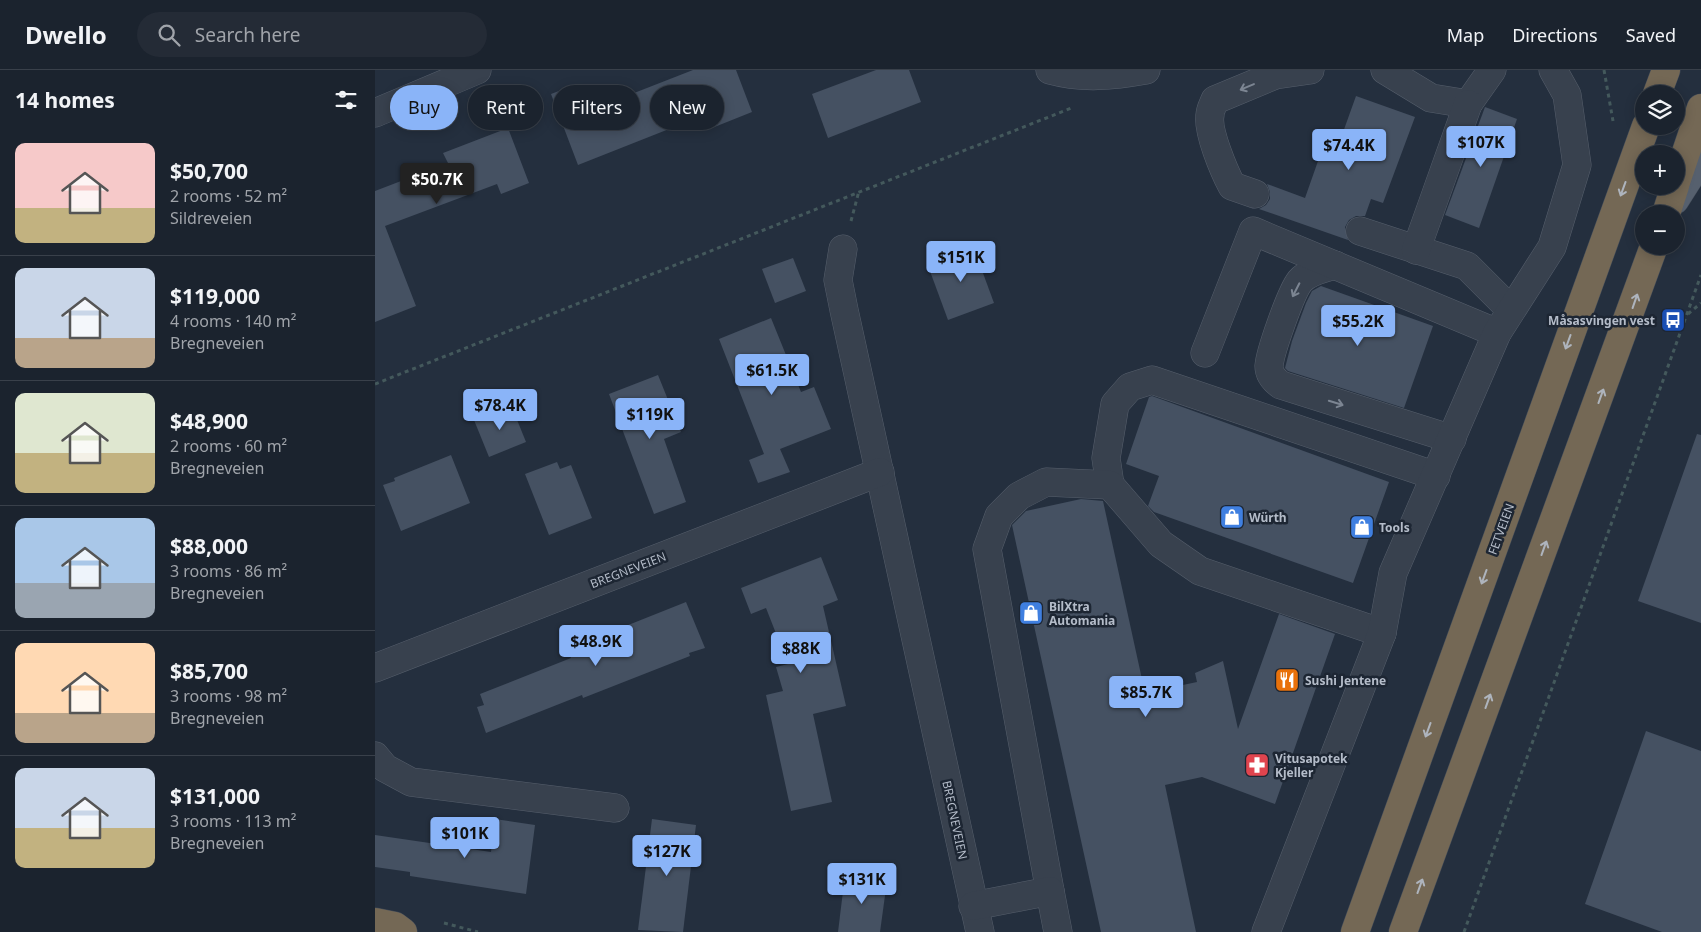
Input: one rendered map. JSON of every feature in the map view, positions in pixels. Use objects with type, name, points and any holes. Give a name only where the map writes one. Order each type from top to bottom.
[{"type":"highway","points":[[1660,85],[1666,70]]},
{"type":"highway","points":[[1685,155],[1701,108]]},
{"type":"highway","name":"FETVEIEN","points":[[1355,932],[1643,135]]},
{"type":"highway","points":[[1403,932],[1651,255]]},
{"type":"highway","points":[[375,922],[395,926],[403,932]]},
{"type":"main road","points":[[1672,205],[1701,159]]},
{"type":"street","points":[[375,113],[477,70]]},
{"type":"street","points":[[1050,70],[1069,76],[1091,77],[1146,70]]},
{"type":"street","points":[[1255,194],[1232,186],[1226,174],[1215,145],[1209,116],[1215,100],[1275,75],[1311,70]]},
{"type":"street","points":[[1385,70],[1431,98],[1468,104]]},
{"type":"street","points":[[1416,250],[1468,104],[1491,70]]},
{"type":"street","points":[[1266,932],[1382,634],[1393,573],[1504,321],[1552,247],[1577,165],[1567,95],[1553,70]]},
{"type":"street","points":[[1205,353],[1253,231],[1335,265],[1504,321]]},
{"type":"street","points":[[1360,231],[1467,266],[1504,321]]},
{"type":"street","name":"BREGNEVEIEN","points":[[843,250],[838,280],[980,932]]},
{"type":"street","points":[[1335,265],[1310,273],[1299,282],[1289,303],[1269,366],[1272,378],[1281,385],[1452,439]]},
{"type":"street","points":[[1382,634],[1200,570],[1161,544],[1111,485],[1106,458],[1115,404],[1130,387],[1152,380],[1437,476]]},
{"type":"street","name":"BREGNEVEIEN","points":[[375,668],[880,472]]},
{"type":"street","points":[[1058,932],[987,549],[999,516],[1019,496],[1026,492],[1046,482],[1111,485]]},
{"type":"street","points":[[375,756],[385,768],[411,782],[615,808]]},
{"type":"street","points":[[973,906],[1050,891]]},
{"type":"path","points":[[1604,70],[1614,122]]},
{"type":"path","points":[[375,384],[1077,105]]},
{"type":"path","points":[[1464,932],[1701,275]]},
{"type":"path","points":[[1686,316],[1701,303]]},
{"type":"path","points":[[444,923],[478,932]]},
{"type":"building","points":[[693,70],[736,70],[752,112],[724,123],[724,85],[655,85]]},
{"type":"building","points":[[876,70],[909,70],[921,102],[828,138],[812,94]]},
{"type":"building","points":[[650,87],[650,130],[667,130],[578,165],[565,130],[640,130],[640,91]]},
{"type":"building","points":[[1356,96],[1415,117],[1383,203],[1371,199],[1365,216],[1356,216],[1349,220],[1345,227],[1348,240],[1259,209],[1266,205],[1270,199],[1267,184],[1305,198],[1324,144],[1337,149]]},
{"type":"building","points":[[1485,107],[1517,119],[1479,228],[1445,215]]},
{"type":"building","points":[[503,130],[509,130],[529,183],[501,194],[497,184],[385,226],[416,306],[375,322],[375,191],[448,163],[443,153]]},
{"type":"building","points":[[973,246],[994,303],[948,320],[927,263]]},
{"type":"building","points":[[793,258],[806,291],[775,303],[762,269]]},
{"type":"building","points":[[1321,286],[1433,326],[1404,408],[1288,371],[1285,368],[1292,341],[1306,303],[1312,291]]},
{"type":"building","points":[[771,318],[801,392],[814,387],[831,429],[780,449],[790,472],[758,483],[749,460],[764,454],[719,339]]},
{"type":"building","points":[[658,375],[681,432],[664,439],[686,502],[654,514],[609,394]]},
{"type":"building","points":[[1152,396],[1389,482],[1353,583],[1154,512],[1148,506],[1159,476],[1126,464],[1149,397]]},
{"type":"building","points":[[511,405],[526,442],[489,457],[474,420]]},
{"type":"building","points":[[1697,434],[1701,435],[1701,623],[1638,601]]},
{"type":"building","points":[[451,455],[470,503],[401,531],[383,485],[395,481],[394,478]]},
{"type":"building","points":[[557,462],[560,469],[571,465],[592,518],[549,535],[525,474]]},
{"type":"building","points":[[1081,499],[1103,501],[1145,693],[1197,682],[1195,673],[1223,661],[1238,729],[1279,614],[1335,634],[1275,804],[1202,777],[1165,785],[1196,932],[1101,932],[1012,525],[1026,511]]},
{"type":"building","points":[[821,557],[838,600],[823,606],[846,706],[813,714],[832,802],[791,811],[766,695],[783,691],[776,667],[788,664],[766,608],[751,614],[741,588]]},
{"type":"building","points":[[686,602],[705,648],[689,653],[690,656],[583,698],[582,695],[486,733],[477,707],[484,705],[480,694],[571,658],[568,649]]},
{"type":"building","points":[[1646,731],[1701,751],[1701,932],[1662,932],[1585,904]]},
{"type":"building","points":[[495,819],[535,825],[526,894],[410,876],[410,872],[375,867],[375,835],[491,852]]},
{"type":"building","points":[[652,819],[696,825],[683,932],[638,930]]},
{"type":"building","points":[[845,875],[887,881],[880,932],[838,932]]},
{"type":"place","name":"Måsasvingen vest","points":[[1673,320]]},
{"type":"place","name":"Würth","points":[[1232,517]]},
{"type":"place","name":"Tools","points":[[1362,527]]},
{"type":"place","name":"BilXtra Automania","points":[[1031,613]]},
{"type":"place","name":"Sushi Jentene","points":[[1287,680]]},
{"type":"place","name":"Vitusapotek Kjeller","points":[[1257,765]]}]
